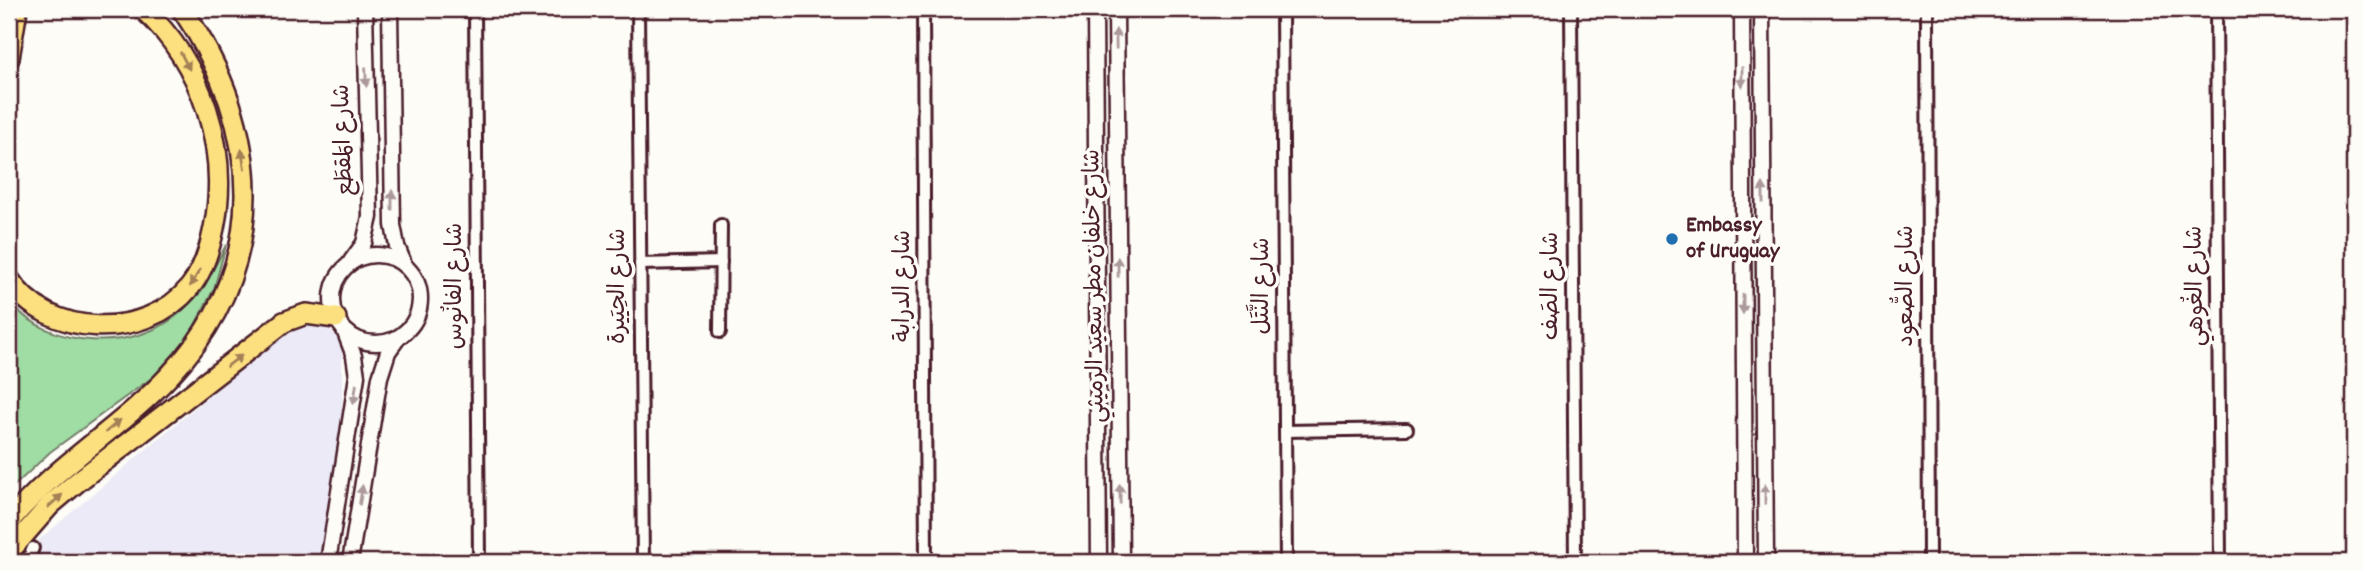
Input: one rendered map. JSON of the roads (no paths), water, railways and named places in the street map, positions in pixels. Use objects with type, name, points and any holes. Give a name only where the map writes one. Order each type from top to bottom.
[{"type":"highway","points":[[9,58],[17,9]]},
{"type":"highway","points":[[9,279],[15,288],[40,309],[67,322],[100,327],[138,321],[169,306],[191,286],[209,253],[216,217],[219,175],[213,130],[200,89],[180,51],[155,20],[142,9]]},
{"type":"highway","points":[[9,522],[55,474],[170,376],[206,331],[230,283],[244,227],[246,175],[237,124],[219,71],[204,41],[182,9]]},
{"type":"highway","points":[[9,552],[50,505],[76,482],[284,322],[306,314],[340,323]]},
{"type":"street","name":"شارع المَقطَع","points":[[349,264],[364,243],[370,218],[365,9]]},
{"type":"street","name":"شارع المَقطَع","points":[[390,9],[393,225],[405,266]]},
{"type":"street","name":"شارع الفانُوس","points":[[475,9],[479,562]]},
{"type":"street","name":"شارع الحِيَيرة","points":[[638,9],[643,562]]},
{"type":"street","name":"شارع الدرابة","points":[[923,9],[926,562]]},
{"type":"street","name":"شارع خلفان مطر سعيد الرميثي","points":[[1095,9],[1099,562]]},
{"type":"street","name":"شارع خلفان مطر سعيد الرميثي","points":[[1116,9],[1121,562]]},
{"type":"street","name":"شارع النَّتَل","points":[[1282,9],[1286,562]]},
{"type":"street","name":"شارع الصَف","points":[[1571,9],[1575,562]]},
{"type":"street","points":[[1742,9],[1745,562]]},
{"type":"street","points":[[1762,9],[1766,562]]},
{"type":"street","name":"شارع الصُّعود","points":[[1927,9],[1929,562]]},
{"type":"street","name":"شارع الغُوهي","points":[[2216,9],[2220,562]]},
{"type":"street","points":[[720,225],[720,332]]},
{"type":"street","points":[[328,562],[357,376],[355,356],[340,323],[332,295],[335,283],[349,264],[371,255],[383,256],[405,266],[418,286],[419,310],[414,321],[388,352],[380,377],[350,562]]},
{"type":"street","points":[[640,264],[721,262]]},
{"type":"street","points":[[340,323],[352,336],[375,343],[398,338]]},
{"type":"street","points":[[1285,431],[1407,429]]},
{"type":"street","points":[[1745,542],[1766,543]]},
{"type":"street","points":[[27,562],[33,548]]},
{"type":"place","name":"Embassy of Uruguay","points":[[1672,239]]}]
